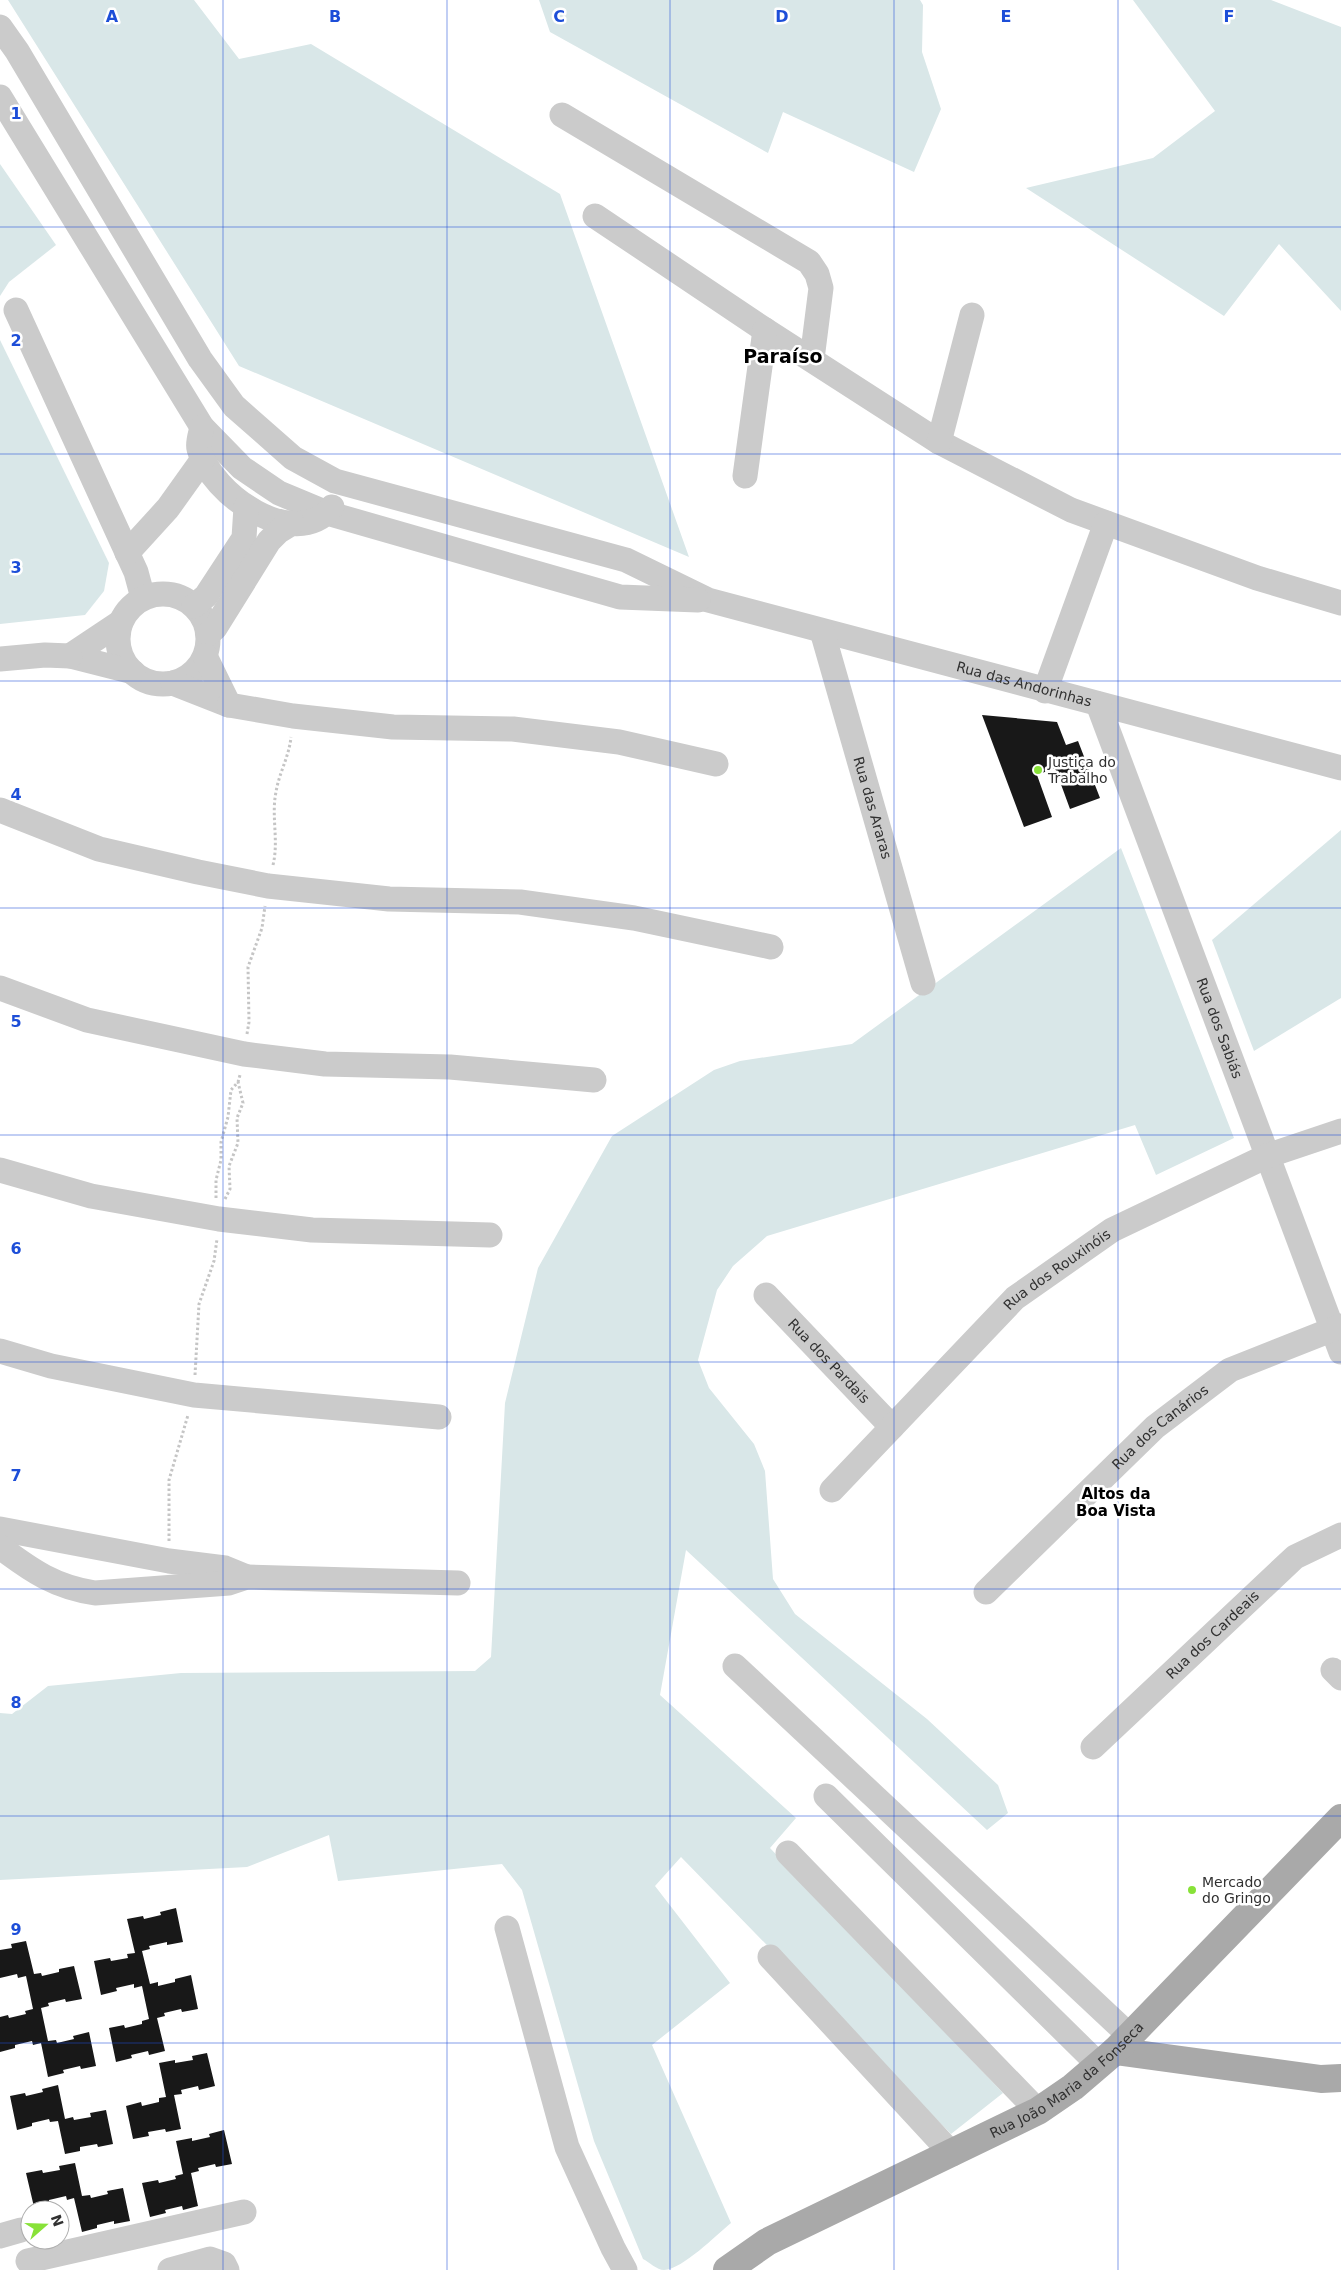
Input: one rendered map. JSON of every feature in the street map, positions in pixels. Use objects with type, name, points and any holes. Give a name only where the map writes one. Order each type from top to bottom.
[{"type":"main road","name":"Rua João Maria da Fonseca","points":[[732,2268],[767,2242],[1038,2111],[1122,2043],[1245,1919],[1341,1818]]},
{"type":"main road","points":[[1150,2054],[1122,2062],[1122,2043],[1150,2054],[1321,2079],[1341,2078]]},
{"type":"street","points":[[0,26],[17,51],[200,359],[234,406],[293,458],[335,481],[626,560],[708,600]]},
{"type":"street","points":[[0,97],[202,427],[242,468],[279,493],[327,513],[620,597],[708,600]]},
{"type":"street","points":[[562,115],[809,262],[817,274],[820,288],[812,359]]},
{"type":"street","points":[[595,216],[939,442],[1071,510],[1257,578],[1341,603]]},
{"type":"street","points":[[16,310],[140,582],[143,598]]},
{"type":"street","points":[[939,442],[972,316]]},
{"type":"street","points":[[745,476],[766,330]]},
{"type":"street","points":[[202,427],[198,448],[203,459],[222,487],[246,507],[260,515],[292,523],[307,522],[327,513],[335,499],[335,481]]},
{"type":"street","points":[[127,553],[168,508],[203,459]]},
{"type":"street","points":[[194,606],[206,596],[244,538],[246,507]]},
{"type":"street","points":[[173,683],[192,673],[215,628],[269,541],[279,531],[292,523]]},
{"type":"street","points":[[1045,690],[1106,523]]},
{"type":"street","points":[[133,672],[121,654],[119,632],[130,608],[143,598],[153,595],[170,594],[185,599],[194,606],[203,619],[207,645],[229,705]]},
{"type":"street","name":"Rua das Andorinhas","points":[[708,600],[1341,768]]},
{"type":"street","points":[[70,656],[122,622]]},
{"type":"street","name":"Rua das Araras","points":[[822,631],[923,983]]},
{"type":"street","points":[[0,659],[45,654],[70,656],[133,672],[152,682],[173,683],[229,705],[293,716],[393,727],[513,730],[619,742],[716,764]]},
{"type":"street","name":"Rua dos Sabiás","points":[[1098,704],[1267,1156],[1337,1328],[1341,1352]]},
{"type":"street","points":[[0,810],[99,849],[268,886],[389,899],[520,902],[634,918],[770,947]]},
{"type":"street","points":[[0,988],[87,1020],[244,1054],[325,1064],[450,1067],[594,1080]]},
{"type":"street","name":"Rua dos Rouxinóis","points":[[832,1490],[1015,1298],[1112,1230],[1267,1156],[1341,1131]]},
{"type":"street","points":[[0,1170],[91,1196],[220,1219],[312,1230],[490,1235]]},
{"type":"street","name":"Rua dos Pardais","points":[[766,1295],[892,1427]]},
{"type":"street","name":"Rua dos Canários","points":[[986,1592],[1155,1427],[1230,1370],[1337,1328]]},
{"type":"street","points":[[0,1351],[51,1366],[194,1395],[439,1417]]},
{"type":"street","points":[[0,1528],[169,1561],[224,1568],[247,1577],[458,1583]]},
{"type":"street","name":"Rua dos Cardeais","points":[[1093,1747],[1295,1557],[1341,1535]]},
{"type":"street","points":[[0,1548],[46,1579],[77,1590],[95,1593],[229,1583],[247,1577]]},
{"type":"street","points":[[735,1666],[1122,2043]]},
{"type":"street","points":[[826,1796],[1122,2043]]},
{"type":"street","points":[[788,1854],[1038,2111]]},
{"type":"street","points":[[507,1928],[567,2147],[625,2270]]},
{"type":"street","points":[[770,1957],[952,2154]]},
{"type":"street","points":[[28,2260],[244,2212]]},
{"type":"street","points":[[170,2270],[210,2260],[218,2260],[224,2264],[227,2270]]},
{"type":"path","points":[[238,1082],[243,1103],[237,1118],[238,1144],[229,1166],[230,1189],[226,1199],[219,1204],[215,1197],[216,1180],[221,1165],[221,1142],[228,1116],[231,1090],[238,1082]]},
{"type":"path","points":[[228,1116],[237,1118]]},
{"type":"path","points":[[221,1165],[229,1166]]},
{"type":"shaded area","points":[[8,0],[194,0],[239,59],[311,44],[560,194],[689,557],[239,366]]},
{"type":"shaded area","points":[[539,0],[920,0],[923,5],[922,52],[941,109],[914,172],[783,112],[768,153],[550,32]]},
{"type":"shaded area","points":[[1133,0],[1271,0],[1341,27],[1341,311],[1279,244],[1224,316],[1026,188],[1153,158],[1215,111]]},
{"type":"shaded area","points":[[0,164],[56,245],[9,282],[0,296]]},
{"type":"shaded area","points":[[0,340],[109,563],[104,591],[85,615],[0,624]]},
{"type":"shaded area","points":[[1341,830],[1341,998],[1254,1051],[1212,940]]},
{"type":"shaded area","points":[[1121,848],[1234,1138],[1156,1175],[1135,1125],[767,1236],[733,1266],[717,1290],[698,1360],[709,1388],[754,1444],[765,1471],[773,1579],[795,1614],[927,1719],[998,1785],[1008,1813],[987,1830],[686,1550],[660,1695],[796,1818],[770,1848],[1003,2093],[951,2134],[681,1857],[655,1886],[730,1983],[652,2045],[731,2223],[690,2258],[672,2268],[661,2270],[643,2259],[594,2141],[522,1890],[502,1864],[338,1881],[329,1835],[247,1867],[0,1880],[0,1713],[12,1714],[48,1686],[181,1673],[475,1671],[491,1657],[505,1403],[538,1268],[612,1136],[714,1070],[740,1061],[852,1044]]},
{"type":"building","points":[[982,715],[1057,722],[1066,745],[1078,741],[1100,798],[1070,809],[1055,768],[1037,775],[1052,817],[1024,827]]},
{"type":"building","points":[[176,1908],[183,1942],[167,1945],[167,1942],[149,1946],[150,1949],[142,1951],[150,1984],[158,1982],[158,1986],[175,1982],[175,1979],[191,1975],[198,2009],[182,2012],[181,2009],[164,2013],[165,2016],[157,2018],[165,2051],[149,2055],[148,2051],[131,2055],[132,2058],[116,2062],[109,2028],[124,2025],[125,2028],[142,2024],[142,2021],[149,2019],[142,1986],[134,1988],[134,1984],[116,1988],[117,1991],[101,1995],[94,1961],[110,1958],[111,1961],[128,1958],[127,1954],[135,1953],[127,1919],[143,1916],[144,1919],[161,1915],[160,1912]]},
{"type":"building","points":[[26,1941],[34,1974],[41,1973],[42,1976],[59,1972],[59,1969],[74,1966],[82,1999],[66,2002],[65,1999],[48,2003],[49,2006],[41,2008],[48,2041],[56,2040],[57,2043],[74,2039],[73,2036],[89,2032],[96,2066],[81,2069],[80,2066],[63,2070],[64,2073],[48,2077],[41,2043],[33,2045],[32,2041],[15,2045],[15,2048],[0,2052],[0,2017],[8,2015],[9,2018],[26,2014],[25,2011],[33,2009],[26,1976],[18,1978],[17,1974],[0,1978],[0,1950],[12,1948],[11,1944]]},
{"type":"building","points":[[207,2053],[215,2086],[199,2090],[198,2086],[181,2090],[182,2094],[174,2095],[181,2129],[166,2132],[165,2129],[148,2132],[149,2136],[133,2139],[126,2106],[141,2102],[142,2106],[159,2102],[159,2098],[166,2097],[159,2063],[175,2060],[175,2063],[193,2060],[192,2056]]},
{"type":"building","points":[[58,2085],[65,2119],[73,2117],[74,2120],[91,2117],[90,2113],[106,2110],[113,2144],[98,2147],[97,2144],[80,2147],[80,2151],[65,2154],[58,2121],[50,2122],[49,2119],[32,2123],[32,2126],[17,2130],[10,2096],[25,2093],[26,2096],[43,2092],[42,2089]]},
{"type":"building","points":[[224,2130],[232,2164],[216,2167],[215,2164],[198,2168],[199,2171],[191,2173],[198,2206],[183,2210],[182,2206],[165,2210],[166,2213],[150,2217],[142,2183],[158,2180],[159,2183],[176,2179],[175,2176],[183,2174],[176,2141],[192,2138],[192,2141],[210,2137],[209,2134]]},
{"type":"building","points":[[75,2163],[82,2196],[90,2195],[91,2198],[108,2194],[107,2191],[123,2188],[130,2221],[114,2224],[114,2221],[97,2225],[97,2228],[82,2232],[74,2198],[67,2200],[66,2196],[49,2200],[32,2200],[26,2173],[42,2170],[43,2173],[60,2170],[59,2166]]},
{"type":"place","name":"Justiça do Trabalho","points":[[1038,770]]},
{"type":"place","name":"Mercado do Gringo","points":[[1192,1890]]},
{"type":"district","name":"Paraíso","points":[[783,356]]},
{"type":"district","name":"Altos da Boa Vista","points":[[1116,1502]]}]
